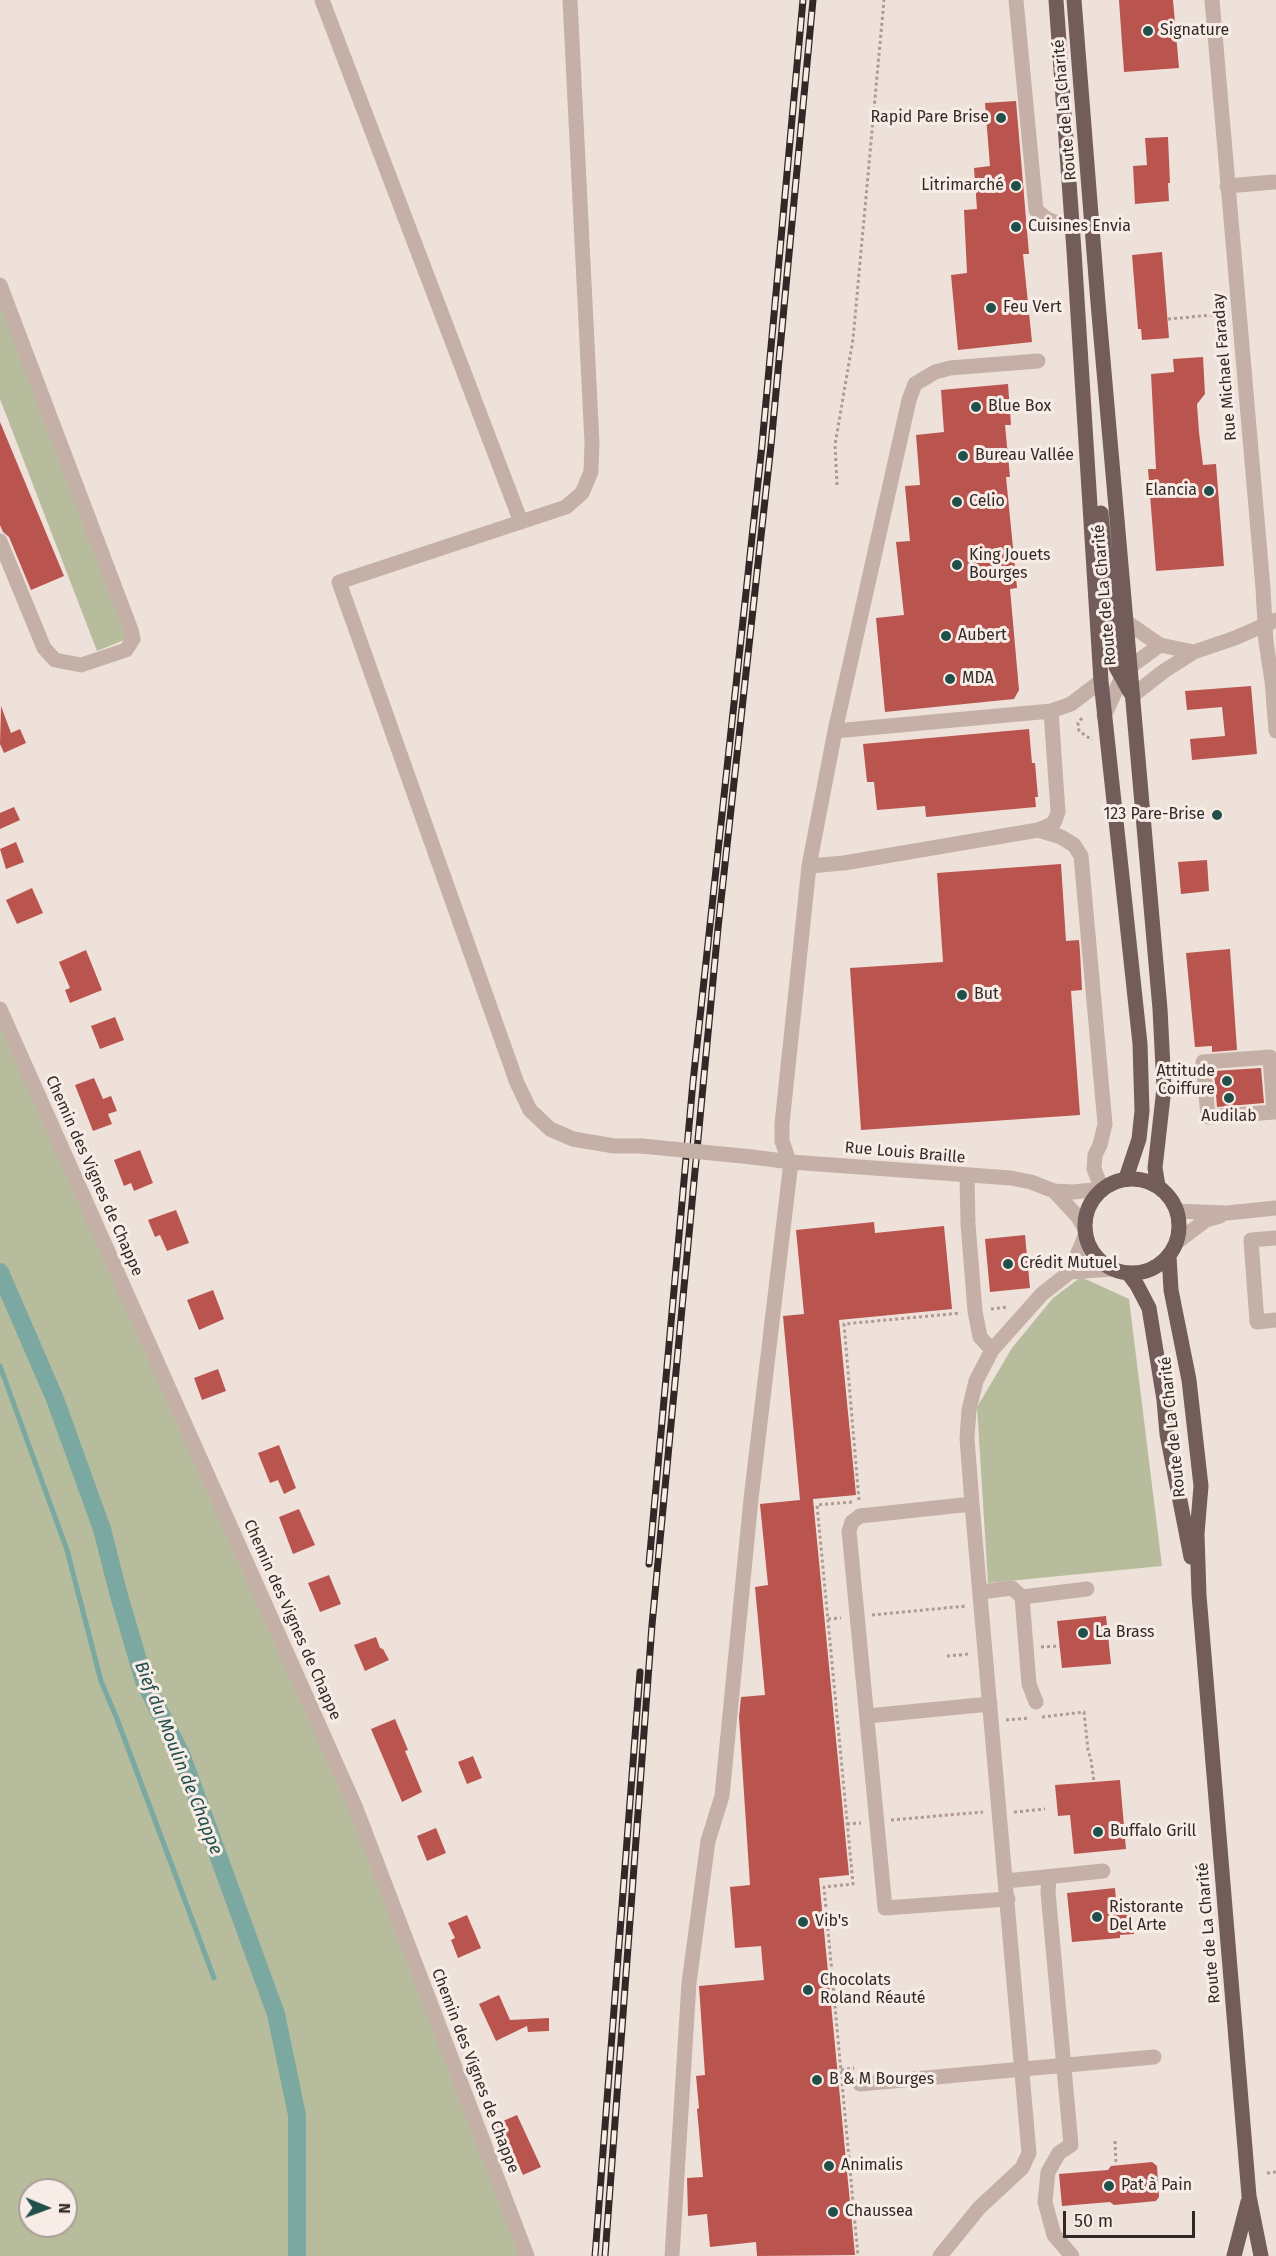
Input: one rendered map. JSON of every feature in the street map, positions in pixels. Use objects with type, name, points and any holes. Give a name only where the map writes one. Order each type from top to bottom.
[{"type":"main road","name":"Route de La Charité","points":[[1056,0],[1073,229],[1101,681],[1140,1044],[1142,1111],[1139,1139],[1126,1178]]},
{"type":"main road","name":"Route de La Charité","points":[[1074,0],[1125,621],[1126,672]]},
{"type":"main road","points":[[1084,412],[1092,419],[1116,667],[1126,672],[1132,696],[1163,1054],[1164,1088],[1155,1168],[1158,1186]]},
{"type":"main road","points":[[1126,1178],[1143,1179],[1158,1186],[1170,1197],[1177,1210],[1180,1226],[1177,1242],[1169,1256],[1161,1264],[1151,1269],[1128,1273],[1112,1269],[1098,1259],[1089,1246],[1085,1232],[1088,1207],[1102,1189],[1126,1178]]},
{"type":"main road","name":"Route de La Charité","points":[[1169,1256],[1173,1299],[1189,1380],[1201,1486],[1197,1534],[1199,1595],[1250,2196],[1261,2256]]},
{"type":"main road","name":"Route de La Charité","points":[[1128,1273],[1149,1308],[1175,1480],[1199,1595]]},
{"type":"main road","name":"Route de La Charité","points":[[1234,2256],[1250,2196]]},
{"type":"street","points":[[322,0],[520,522],[566,507],[582,493],[591,472],[592,443],[570,0]]},
{"type":"street","points":[[1016,0],[1036,210],[1047,219],[1073,229]]},
{"type":"street","name":"Rue Michael Faraday","points":[[1212,0],[1263,588],[1270,622],[1276,731]]},
{"type":"street","points":[[1227,186],[1274,182]]},
{"type":"street","points":[[0,285],[131,630],[133,639],[126,650],[81,665],[55,660],[44,648],[0,541]]},
{"type":"street","points":[[672,2256],[688,1983],[708,1841],[722,1796],[751,1499],[790,1162],[782,1141],[782,1124],[810,866],[835,731],[909,400],[915,384],[924,377],[950,368],[1038,361]]},
{"type":"street","name":"Rue Louis Braille","points":[[520,522],[339,582],[517,1083],[530,1110],[550,1129],[573,1139],[614,1146],[642,1146],[790,1162],[1011,1178],[1031,1182],[1054,1191],[1102,1189]]},
{"type":"street","points":[[1125,621],[1160,645],[1194,652]]},
{"type":"street","points":[[1132,696],[1164,670],[1194,652],[1235,638],[1270,622]]},
{"type":"street","points":[[1104,716],[1126,672],[1160,645]]},
{"type":"street","points":[[835,731],[1051,711],[1071,704],[1101,681]]},
{"type":"street","points":[[810,866],[844,863],[1038,830],[1054,823],[1058,812],[1051,711]]},
{"type":"street","points":[[1038,830],[1061,837],[1074,845],[1081,856],[1105,1124],[1095,1155],[1094,1169],[1102,1189]]},
{"type":"street","name":"Chemin des Vignes de Chappe","points":[[0,1009],[355,1806],[527,2256]]},
{"type":"street","points":[[1270,1057],[1275,1112],[1208,1116],[1203,1062],[1270,1057]]},
{"type":"street","points":[[967,1176],[968,1224],[975,1311],[980,1337],[992,1350]]},
{"type":"street","name":"Rue Louis Braille","points":[[1054,1191],[1078,1217],[1085,1232]]},
{"type":"street","points":[[1177,1210],[1227,1213],[1276,1208]]},
{"type":"street","points":[[1177,1242],[1206,1220],[1227,1213]]},
{"type":"street","points":[[940,2256],[979,2208],[1022,2168],[1029,2153],[972,1504],[967,1438],[969,1410],[976,1381],[992,1350],[1042,1294],[1070,1272],[1085,1232]]},
{"type":"street","points":[[1276,1238],[1251,1240],[1257,1322],[1276,1320]]},
{"type":"street","points":[[1070,1272],[1112,1269]]},
{"type":"street","points":[[972,1504],[860,1516],[852,1522],[849,1531],[885,1908],[1008,1899]]},
{"type":"street","points":[[982,1598],[1012,1588],[1022,1597],[1029,1684],[1036,1702]]},
{"type":"street","points":[[1022,1597],[1087,1589]]},
{"type":"street","points":[[867,1716],[990,1704]]},
{"type":"street","points":[[1006,1881],[1103,1871]]},
{"type":"street","points":[[1049,1877],[1048,1892],[1071,2145],[1059,2153],[1048,2172],[1045,2202],[1054,2235],[1072,2256]]},
{"type":"street","points":[[860,2084],[1154,2057]]},
{"type":"path","points":[[837,485],[835,445],[852,339],[884,0]]},
{"type":"path","points":[[1167,319],[1229,314]]},
{"type":"path","points":[[828,1619],[858,1617],[982,1598]]},
{"type":"path","points":[[1026,1649],[1060,1646]]},
{"type":"path","points":[[946,1656],[986,1652]]},
{"type":"path","points":[[1002,1720],[1084,1712],[1094,1782]]},
{"type":"path","points":[[847,1824],[999,1810],[1010,1812],[1045,1809]]},
{"type":"path","points":[[1115,2141],[1116,2165]]},
{"type":"path","points":[[1267,2173],[1276,2172]]},
{"type":"green space","points":[[0,302],[129,638],[97,651],[0,399]]},
{"type":"green space","points":[[0,1009],[355,1806],[527,2256],[0,2256]]},
{"type":"green space","points":[[1081,1277],[1129,1299],[1162,1566],[988,1583],[977,1407],[1012,1348],[1053,1298]]},
{"type":"building","name":"Signature","points":[[1119,0],[1173,0],[1179,68],[1124,72]]},
{"type":"building","points":[[1016,101],[1029,254],[1023,254],[1032,342],[958,350],[951,275],[967,273],[964,210],[977,209],[974,168],[990,166],[985,103]]},
{"type":"building","points":[[1168,137],[1169,201],[1135,204],[1133,166],[1147,165],[1145,138]]},
{"type":"building","points":[[1162,252],[1169,338],[1142,340],[1141,329],[1138,329],[1132,255]]},
{"type":"building","points":[[1203,357],[1205,394],[1197,404],[1199,432],[1203,465],[1216,464],[1224,566],[1156,571],[1148,469],[1156,469],[1151,374],[1174,372],[1173,359]]},
{"type":"building","points":[[1008,384],[1011,425],[1005,425],[1010,477],[1006,477],[1017,588],[1010,589],[1019,690],[1014,699],[885,712],[876,618],[904,615],[896,542],[910,541],[905,486],[920,485],[916,435],[944,432],[941,390]]},
{"type":"building","points":[[0,422],[64,576],[31,590],[9,537],[0,525]]},
{"type":"building","points":[[1251,686],[1257,754],[1192,760],[1190,739],[1225,736],[1222,707],[1187,710],[1185,691]]},
{"type":"building","points":[[1,706],[11,733],[20,729],[26,743],[4,753],[0,744]]},
{"type":"building","points":[[1029,729],[1032,763],[1035,763],[1038,797],[1035,797],[1036,807],[926,817],[925,806],[877,810],[874,782],[867,782],[863,744]]},
{"type":"building","points":[[14,807],[20,820],[0,829],[0,813]]},
{"type":"building","points":[[16,842],[24,862],[6,869],[0,849]]},
{"type":"building","points":[[1207,860],[1209,891],[1181,894],[1178,862]]},
{"type":"building","name":"But","points":[[1061,864],[1066,941],[1079,940],[1080,952],[1082,990],[1071,991],[1080,1115],[861,1130],[850,968],[943,962],[937,873]]},
{"type":"building","points":[[32,888],[43,913],[17,924],[6,900]]},
{"type":"building","points":[[1230,949],[1237,1050],[1212,1052],[1212,1046],[1195,1047],[1186,953]]},
{"type":"building","points":[[86,950],[102,990],[70,1003],[65,990],[70,988],[59,962]]},
{"type":"building","points":[[115,1017],[124,1040],[100,1049],[91,1026]]},
{"type":"building","points":[[1261,1068],[1264,1103],[1217,1107],[1214,1071]]},
{"type":"building","points":[[94,1078],[103,1099],[111,1096],[117,1111],[108,1114],[112,1124],[93,1131],[75,1085]]},
{"type":"building","points":[[140,1150],[153,1183],[134,1191],[131,1183],[124,1186],[114,1160]]},
{"type":"building","points":[[176,1210],[189,1243],[167,1251],[160,1235],[155,1237],[148,1220]]},
{"type":"building","points":[[874,1222],[875,1233],[944,1226],[952,1309],[839,1320],[856,1495],[813,1499],[849,1875],[819,1878],[855,2255],[757,2256],[756,2242],[710,2247],[707,2214],[688,2216],[687,2178],[703,2177],[696,2076],[705,2075],[699,1986],[764,1980],[761,1946],[735,1948],[730,1887],[750,1885],[739,1717],[741,1697],[765,1695],[755,1587],[768,1585],[760,1504],[800,1500],[783,1316],[804,1314],[796,1230]]},
{"type":"building","name":"Crédit Mutuel","points":[[1025,1235],[1030,1288],[990,1292],[985,1239]]},
{"type":"building","points":[[213,1290],[224,1319],[199,1330],[187,1300]]},
{"type":"building","points":[[218,1369],[226,1391],[202,1400],[194,1378]]},
{"type":"building","points":[[279,1445],[296,1488],[284,1494],[278,1480],[270,1483],[258,1453]]},
{"type":"building","points":[[299,1509],[315,1545],[293,1554],[279,1517]]},
{"type":"building","points":[[329,1575],[341,1604],[320,1612],[308,1583]]},
{"type":"building","name":"La Brass","points":[[1106,1616],[1111,1664],[1062,1668],[1057,1621]]},
{"type":"building","points":[[376,1637],[380,1648],[389,1660],[365,1671],[354,1645]]},
{"type":"building","points":[[395,1719],[422,1792],[402,1802],[371,1729]]},
{"type":"building","points":[[473,1756],[482,1778],[467,1784],[458,1762]]},
{"type":"building","name":"Buffalo Grill","points":[[1120,1780],[1126,1849],[1074,1854],[1070,1815],[1058,1816],[1055,1785]]},
{"type":"building","points":[[436,1828],[446,1853],[427,1861],[417,1836]]},
{"type":"building","name":"Ristorante Del Arte","points":[[1115,1888],[1117,1913],[1132,1911],[1134,1934],[1120,1935],[1120,1938],[1072,1942],[1067,1893]]},
{"type":"building","points":[[467,1915],[481,1948],[458,1958],[451,1940],[455,1938],[448,1923]]},
{"type":"building","points":[[499,1995],[510,2020],[549,2018],[549,2031],[528,2032],[527,2026],[496,2041],[479,2004]]},
{"type":"building","points":[[517,2115],[541,2167],[523,2175],[512,2150],[508,2152],[496,2124]]},
{"type":"building","name":"Pat à Pain","points":[[1152,2162],[1157,2166],[1159,2197],[1156,2201],[1062,2206],[1059,2174],[1108,2170],[1111,2166]]},
{"type":"waterway","name":"Bief du Moulin de Chappe","points":[[0,1272],[55,1399],[102,1529],[144,1681],[181,1754],[276,2014],[297,2115],[297,2256]]},
{"type":"waterway","points":[[0,1366],[67,1550],[101,1681],[214,1978]]},
{"type":"railway","points":[[649,1564],[693,1082],[762,445],[803,0]]},
{"type":"railway","points":[[605,2256],[652,1625],[718,928],[771,445],[813,0]]},
{"type":"railway","points":[[595,2256],[640,1672]]},
{"type":"place","name":"Signature","points":[[1148,31]]},
{"type":"place","name":"Rapid Pare Brise","points":[[1001,118]]},
{"type":"place","name":"Litrimarché","points":[[1016,186]]},
{"type":"place","name":"Cuisines Envia","points":[[1016,227]]},
{"type":"place","name":"Feu Vert","points":[[991,308]]},
{"type":"place","name":"Blue Box","points":[[976,407]]},
{"type":"place","name":"Bureau Vallée","points":[[963,456]]},
{"type":"place","name":"Elancia","points":[[1209,491]]},
{"type":"place","name":"Celio","points":[[957,502]]},
{"type":"place","name":"King Jouets Bourges","points":[[957,565]]},
{"type":"place","name":"Aubert","points":[[946,636]]},
{"type":"place","name":"MDA","points":[[950,679]]},
{"type":"place","name":"123 Pare-Brise","points":[[1217,815]]},
{"type":"place","name":"But","points":[[962,995]]},
{"type":"place","name":"Attitude Coiffure","points":[[1227,1081]]},
{"type":"place","name":"Audilab","points":[[1229,1098]]},
{"type":"place","name":"Crédit Mutuel","points":[[1008,1264]]},
{"type":"place","name":"La Brass","points":[[1083,1633]]},
{"type":"place","name":"Buffalo Grill","points":[[1098,1832]]},
{"type":"place","name":"Ristorante Del Arte","points":[[1097,1917]]},
{"type":"place","name":"Vib's","points":[[803,1922]]},
{"type":"place","name":"Chocolats Roland Réauté","points":[[808,1990]]},
{"type":"place","name":"B & M Bourges","points":[[817,2080]]},
{"type":"place","name":"Animalis","points":[[829,2166]]},
{"type":"place","name":"Pat à Pain","points":[[1109,2186]]},
{"type":"place","name":"Chaussea","points":[[833,2212]]}]
